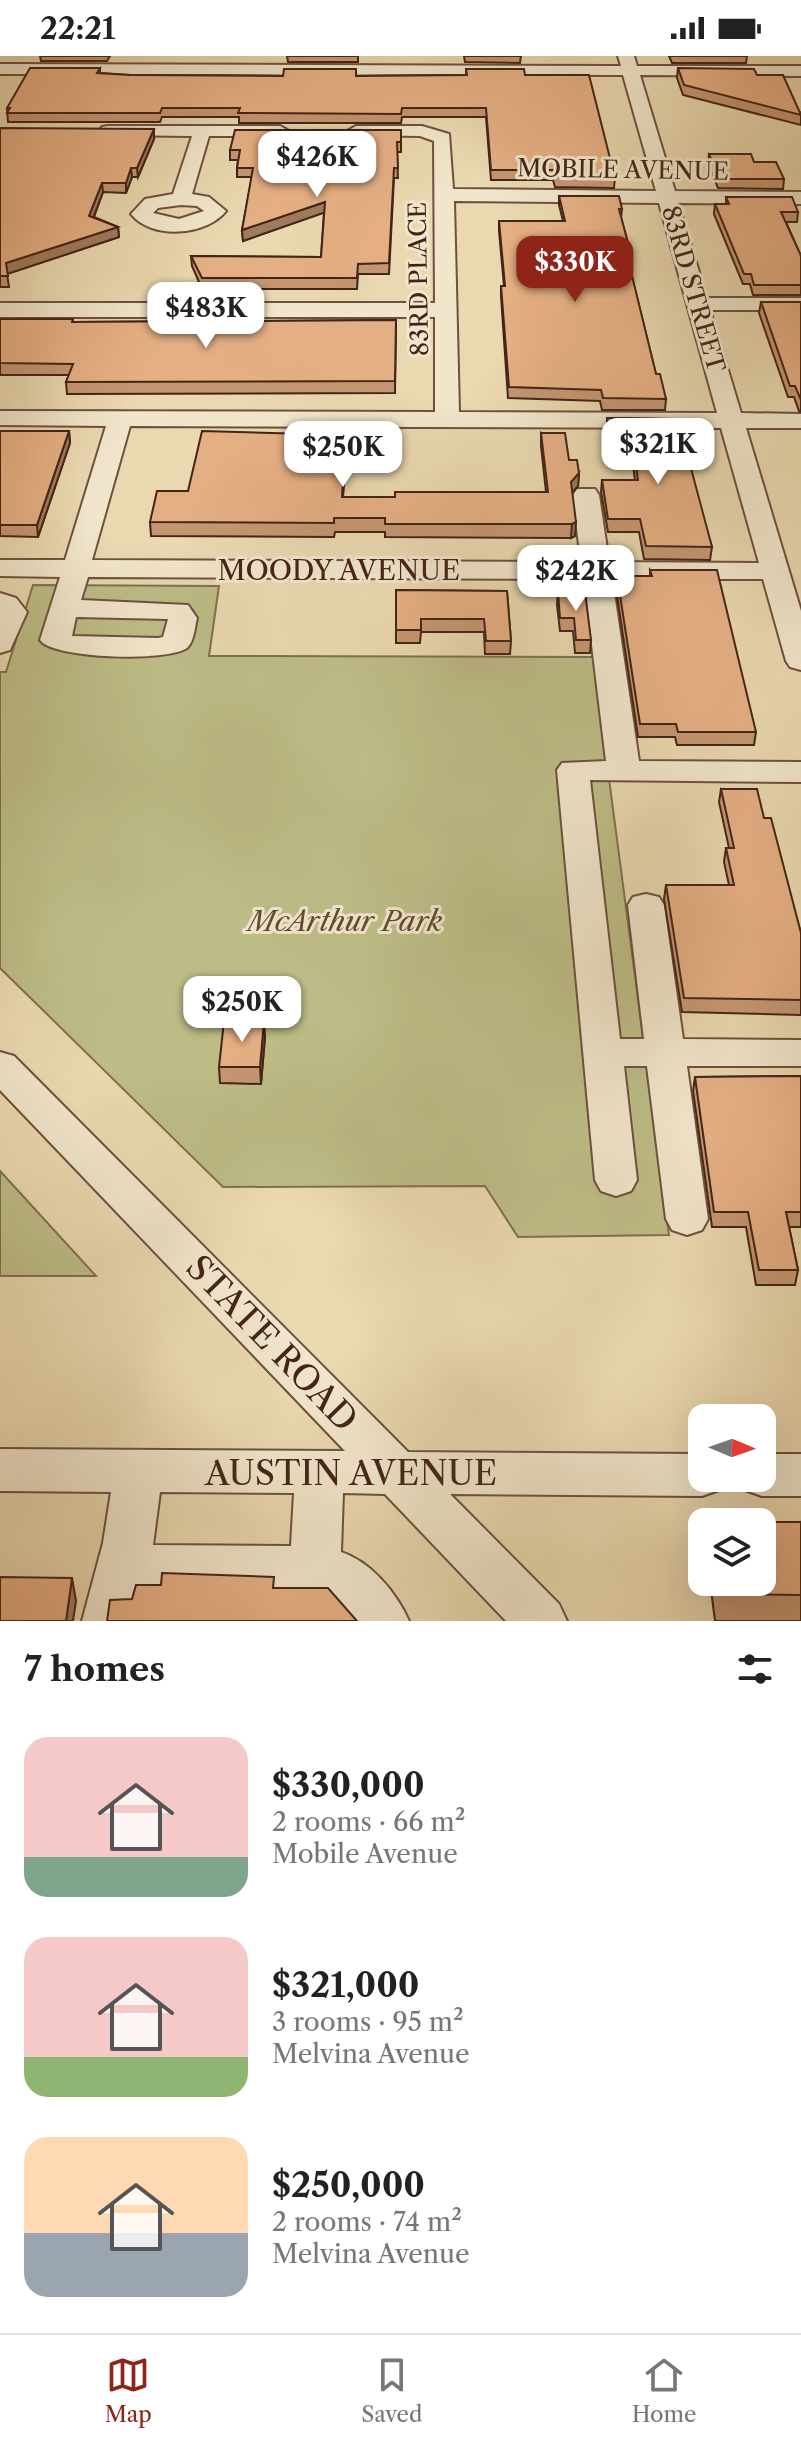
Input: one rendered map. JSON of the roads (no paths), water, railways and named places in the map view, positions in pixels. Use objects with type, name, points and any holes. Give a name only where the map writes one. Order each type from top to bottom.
[{"type":"street","points":[[9,65],[628,64],[800,72]]},
{"type":"street","name":"83RD STREET","points":[[628,64],[801,661]]},
{"type":"street","points":[[93,131],[296,131]]},
{"type":"street","points":[[181,199],[202,131]]},
{"type":"street","name":"83RD PLACE","points":[[343,131],[422,131],[443,138],[447,420]]},
{"type":"street","name":"MOBILE AVENUE","points":[[444,195],[801,198]]},
{"type":"street","points":[[697,304],[801,304]]},
{"type":"street","points":[[0,310],[446,310]]},
{"type":"street","points":[[0,418],[801,421]]},
{"type":"street","points":[[65,608],[120,418]]},
{"type":"street","points":[[586,495],[624,771]]},
{"type":"street","name":"MOODY AVENUE","points":[[0,568],[775,571]]},
{"type":"street","points":[[0,602],[13,612],[0,644]]},
{"type":"street","points":[[616,1180],[573,770],[801,772]]},
{"type":"street","points":[[646,905],[687,1219]]},
{"type":"street","points":[[602,1052],[801,1053]]},
{"type":"street","name":"STATE ROAD","points":[[0,1066],[541,1621]]},
{"type":"street","name":"AUSTIN AVENUE","points":[[0,1470],[688,1475]]},
{"type":"street","points":[[108,1621],[139,1471]]},
{"type":"street","points":[[315,1569],[320,1472]]},
{"type":"street","points":[[776,1475],[801,1475]]},
{"type":"street","points":[[121,1568],[315,1569],[344,1576],[383,1621]]},
{"type":"park label","name":"McArthur Park","points":[[345,921]]}]
